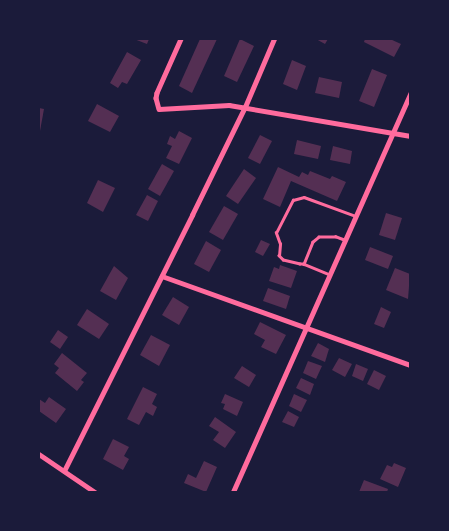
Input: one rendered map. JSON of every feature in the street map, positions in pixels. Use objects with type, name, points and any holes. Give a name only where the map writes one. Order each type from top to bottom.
[{"type":"street","points":[[181,39],[157,93],[156,98],[160,109],[229,105],[410,136]]},
{"type":"street","points":[[64,471],[162,276],[244,107],[274,39]]},
{"type":"street","points":[[233,492],[410,94]]},
{"type":"street","points":[[162,276],[410,365]]},
{"type":"street","points":[[39,454],[95,492]]},
{"type":"lane","points":[[329,274],[304,264],[283,260],[279,256],[280,244],[276,233],[293,200],[304,197],[356,216]]},
{"type":"lane","points":[[304,264],[312,242],[320,237],[336,237],[344,240]]},
{"type":"building","points":[[134,39],[149,39],[147,44]]},
{"type":"building","points":[[200,39],[217,39],[192,93],[179,86]]},
{"type":"building","points":[[240,39],[254,46],[237,82],[224,76]]},
{"type":"building","points":[[316,39],[328,39],[325,44]]},
{"type":"building","points":[[365,39],[390,39],[401,44],[394,57],[364,42]]},
{"type":"building","points":[[127,52],[141,60],[127,84],[122,82],[118,88],[110,83]]},
{"type":"building","points":[[292,60],[306,66],[297,90],[283,84]]},
{"type":"building","points":[[372,69],[387,75],[374,107],[359,101]]},
{"type":"building","points":[[319,77],[342,82],[339,98],[315,93]]},
{"type":"building","points":[[97,104],[119,116],[110,132],[88,121]]},
{"type":"building","points":[[39,108],[44,109],[40,131],[39,131]]},
{"type":"building","points":[[179,131],[192,138],[179,164],[166,158],[172,146],[167,144],[170,136],[175,139]]},
{"type":"building","points":[[260,135],[272,141],[260,164],[248,158]]},
{"type":"building","points":[[297,140],[321,146],[318,159],[294,154]]},
{"type":"building","points":[[333,146],[352,151],[350,164],[330,160]]},
{"type":"building","points":[[162,164],[174,171],[160,196],[148,189]]},
{"type":"building","points":[[278,167],[299,177],[302,172],[308,175],[310,171],[330,179],[332,176],[346,182],[337,201],[291,181],[280,207],[263,199]]},
{"type":"building","points":[[244,169],[256,178],[238,204],[226,196]]},
{"type":"building","points":[[98,180],[115,188],[103,212],[87,203]]},
{"type":"building","points":[[147,195],[158,201],[148,221],[136,215]]},
{"type":"building","points":[[224,206],[238,214],[223,240],[209,232]]},
{"type":"building","points":[[386,213],[402,218],[395,240],[379,235]]},
{"type":"building","points":[[261,240],[270,244],[263,256],[255,252]]},
{"type":"building","points":[[206,241],[221,250],[209,272],[194,264]]},
{"type":"building","points":[[370,247],[393,256],[388,269],[365,260]]},
{"type":"building","points":[[280,265],[297,271],[291,288],[269,281],[274,267],[279,269]]},
{"type":"building","points":[[114,266],[128,278],[116,300],[100,291]]},
{"type":"building","points":[[395,268],[410,274],[408,299],[386,290]]},
{"type":"building","points":[[268,288],[290,296],[286,309],[263,301]]},
{"type":"building","points":[[173,297],[189,307],[179,325],[162,315]]},
{"type":"building","points":[[381,307],[391,312],[384,328],[374,324]]},
{"type":"building","points":[[87,309],[109,324],[99,339],[77,325]]},
{"type":"building","points":[[260,322],[286,335],[276,354],[261,347],[265,340],[254,334]]},
{"type":"building","points":[[58,330],[68,337],[60,349],[50,342]]},
{"type":"building","points":[[151,335],[170,345],[159,366],[140,355]]},
{"type":"building","points":[[318,343],[329,349],[325,362],[311,356]]},
{"type":"building","points":[[62,353],[87,373],[81,380],[84,382],[77,391],[55,373],[59,368],[54,364]]},
{"type":"building","points":[[339,358],[352,364],[345,377],[332,370]]},
{"type":"building","points":[[308,361],[322,366],[316,379],[303,373]]},
{"type":"building","points":[[356,364],[368,369],[363,381],[352,376]]},
{"type":"building","points":[[242,366],[256,375],[249,387],[234,378]]},
{"type":"building","points":[[374,370],[386,376],[379,390],[367,384]]},
{"type":"building","points":[[301,378],[314,384],[310,395],[296,388]]},
{"type":"building","points":[[143,387],[157,394],[152,404],[157,407],[153,416],[146,412],[139,425],[127,419]]},
{"type":"building","points":[[225,394],[243,402],[237,416],[223,409],[225,404],[221,403]]},
{"type":"building","points":[[294,394],[307,400],[301,412],[289,406]]},
{"type":"building","points":[[49,397],[66,409],[56,423],[39,411],[39,399],[45,403]]},
{"type":"building","points":[[288,411],[299,417],[294,427],[282,422]]},
{"type":"building","points":[[215,417],[236,432],[225,448],[213,440],[219,432],[209,426]]},
{"type":"building","points":[[113,439],[129,447],[124,456],[129,459],[123,470],[103,459]]},
{"type":"building","points":[[204,461],[217,467],[206,492],[184,483],[188,474],[196,478]]},
{"type":"building","points":[[394,463],[406,468],[398,487],[380,479],[387,465],[392,467]]},
{"type":"building","points":[[364,480],[388,489],[387,492],[359,492]]}]
